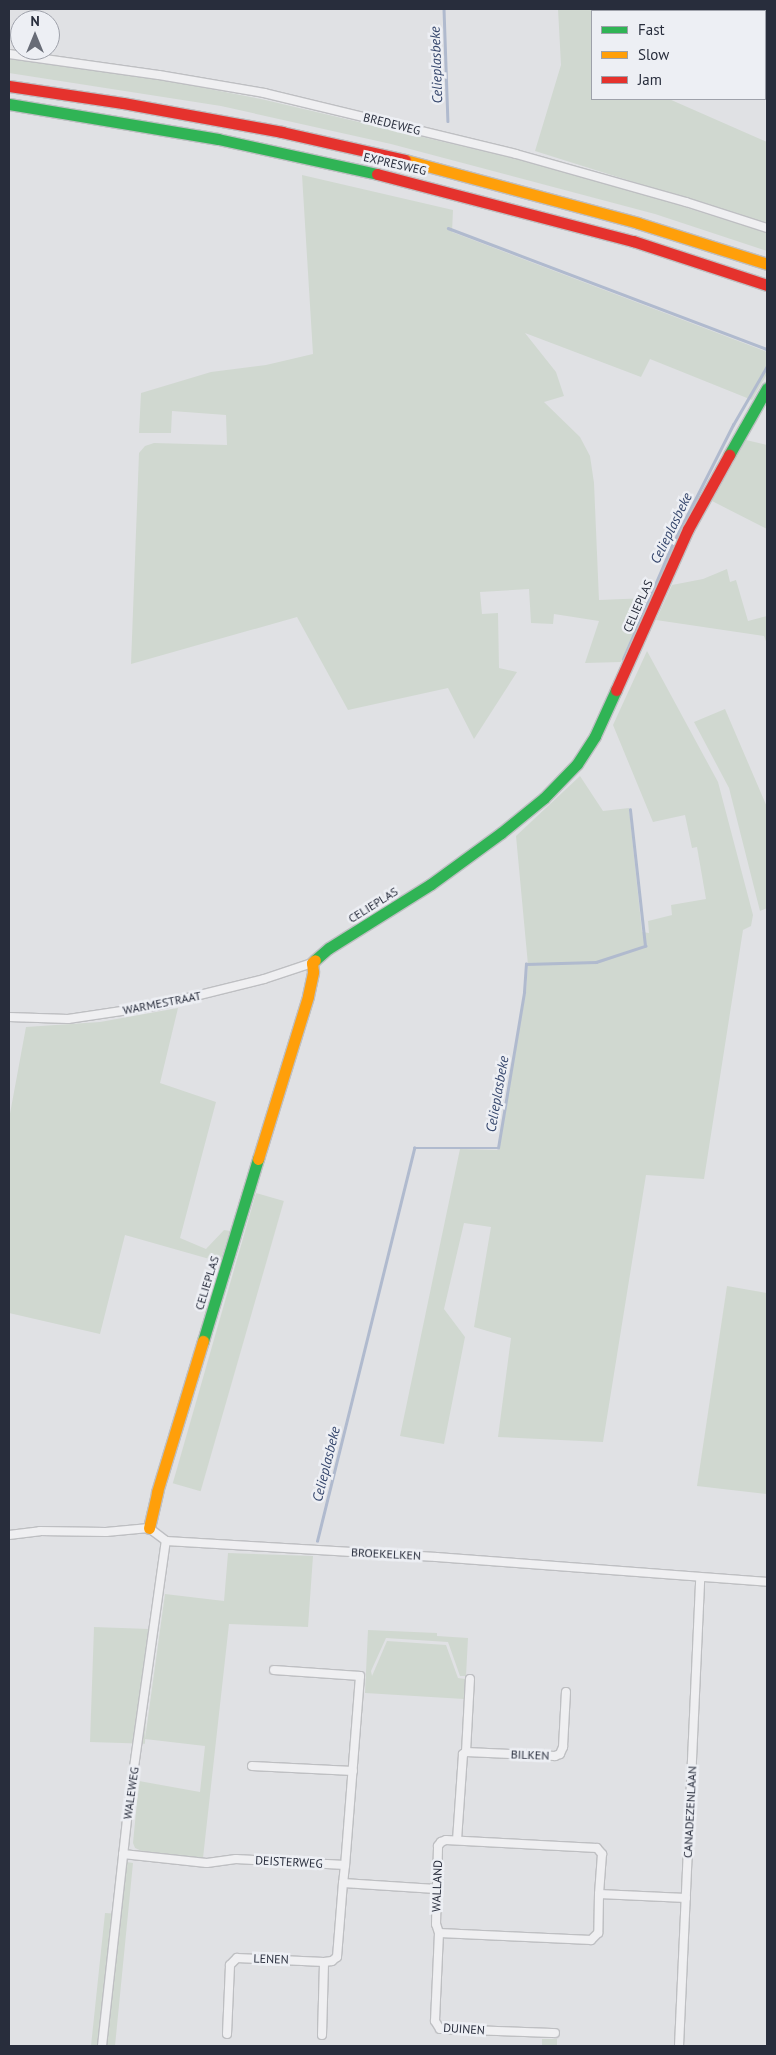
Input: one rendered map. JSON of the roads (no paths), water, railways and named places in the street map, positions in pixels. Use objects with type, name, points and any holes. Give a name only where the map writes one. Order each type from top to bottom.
[{"type":"main road","name":"EXPRESWEG","points":[[9,86],[124,103],[282,132],[398,158],[638,223],[767,264]]},
{"type":"main road","name":"EXPRESWEG","points":[[9,104],[218,139],[395,178],[576,225],[767,284]]},
{"type":"main road","name":"CELIEPLAS","points":[[149,1528],[157,1492],[308,996],[313,972],[312,963],[329,948],[432,884],[501,833],[544,798],[577,764],[595,736],[688,528],[767,388]]},
{"type":"street","name":"BREDEWEG","points":[[9,54],[159,75],[264,93],[516,154],[686,202],[767,228]]},
{"type":"street","name":"WARMESTRAAT","points":[[9,1017],[68,1019],[155,1006],[264,979],[312,963]]},
{"type":"street","points":[[9,1535],[40,1531],[106,1532],[149,1528],[166,1541]]},
{"type":"street","name":"BROEKELKEN","points":[[166,1541],[446,1557],[767,1582]]},
{"type":"street","name":"WALEWEG","points":[[102,2046],[123,1854],[166,1541]]},
{"type":"street","name":"CANADEZENLAAN","points":[[679,2046],[700,1577]]},
{"type":"street","points":[[274,1670],[360,1676],[337,1957],[332,1961],[324,1962],[322,2035]]},
{"type":"street","points":[[457,1840],[461,1758],[466,1752],[470,1679]]},
{"type":"street","name":"BILKEN","points":[[466,1752],[555,1756],[560,1754],[563,1747],[566,1692]]},
{"type":"street","points":[[252,1766],[353,1771]]},
{"type":"street","name":"WALLAND","points":[[446,1840],[597,1848],[602,1854],[598,1933],[591,1940],[439,1933],[436,1924],[436,1889],[438,1846],[446,1840]]},
{"type":"street","name":"DEISTERWEG","points":[[123,1854],[206,1863],[236,1859],[345,1865]]},
{"type":"street","points":[[343,1883],[436,1889]]},
{"type":"street","points":[[599,1894],[686,1898]]},
{"type":"street","name":"DUINEN","points":[[439,1933],[435,2021],[440,2029],[555,2033]]},
{"type":"street","name":"LENEN","points":[[227,2034],[230,1964],[237,1958],[324,1962]]},
{"type":"waterway","name":"Celieplasbeke","points":[[444,9],[448,121]]},
{"type":"waterway","name":"Celieplasbeke","points":[[448,228],[767,349]]},
{"type":"waterway","name":"Celieplasbeke","points":[[623,659],[672,545],[733,425],[767,366]]},
{"type":"waterway","name":"Celieplasbeke","points":[[317,1541],[414,1148],[498,1148],[524,992],[526,964],[596,962],[645,946],[630,810]]}]
